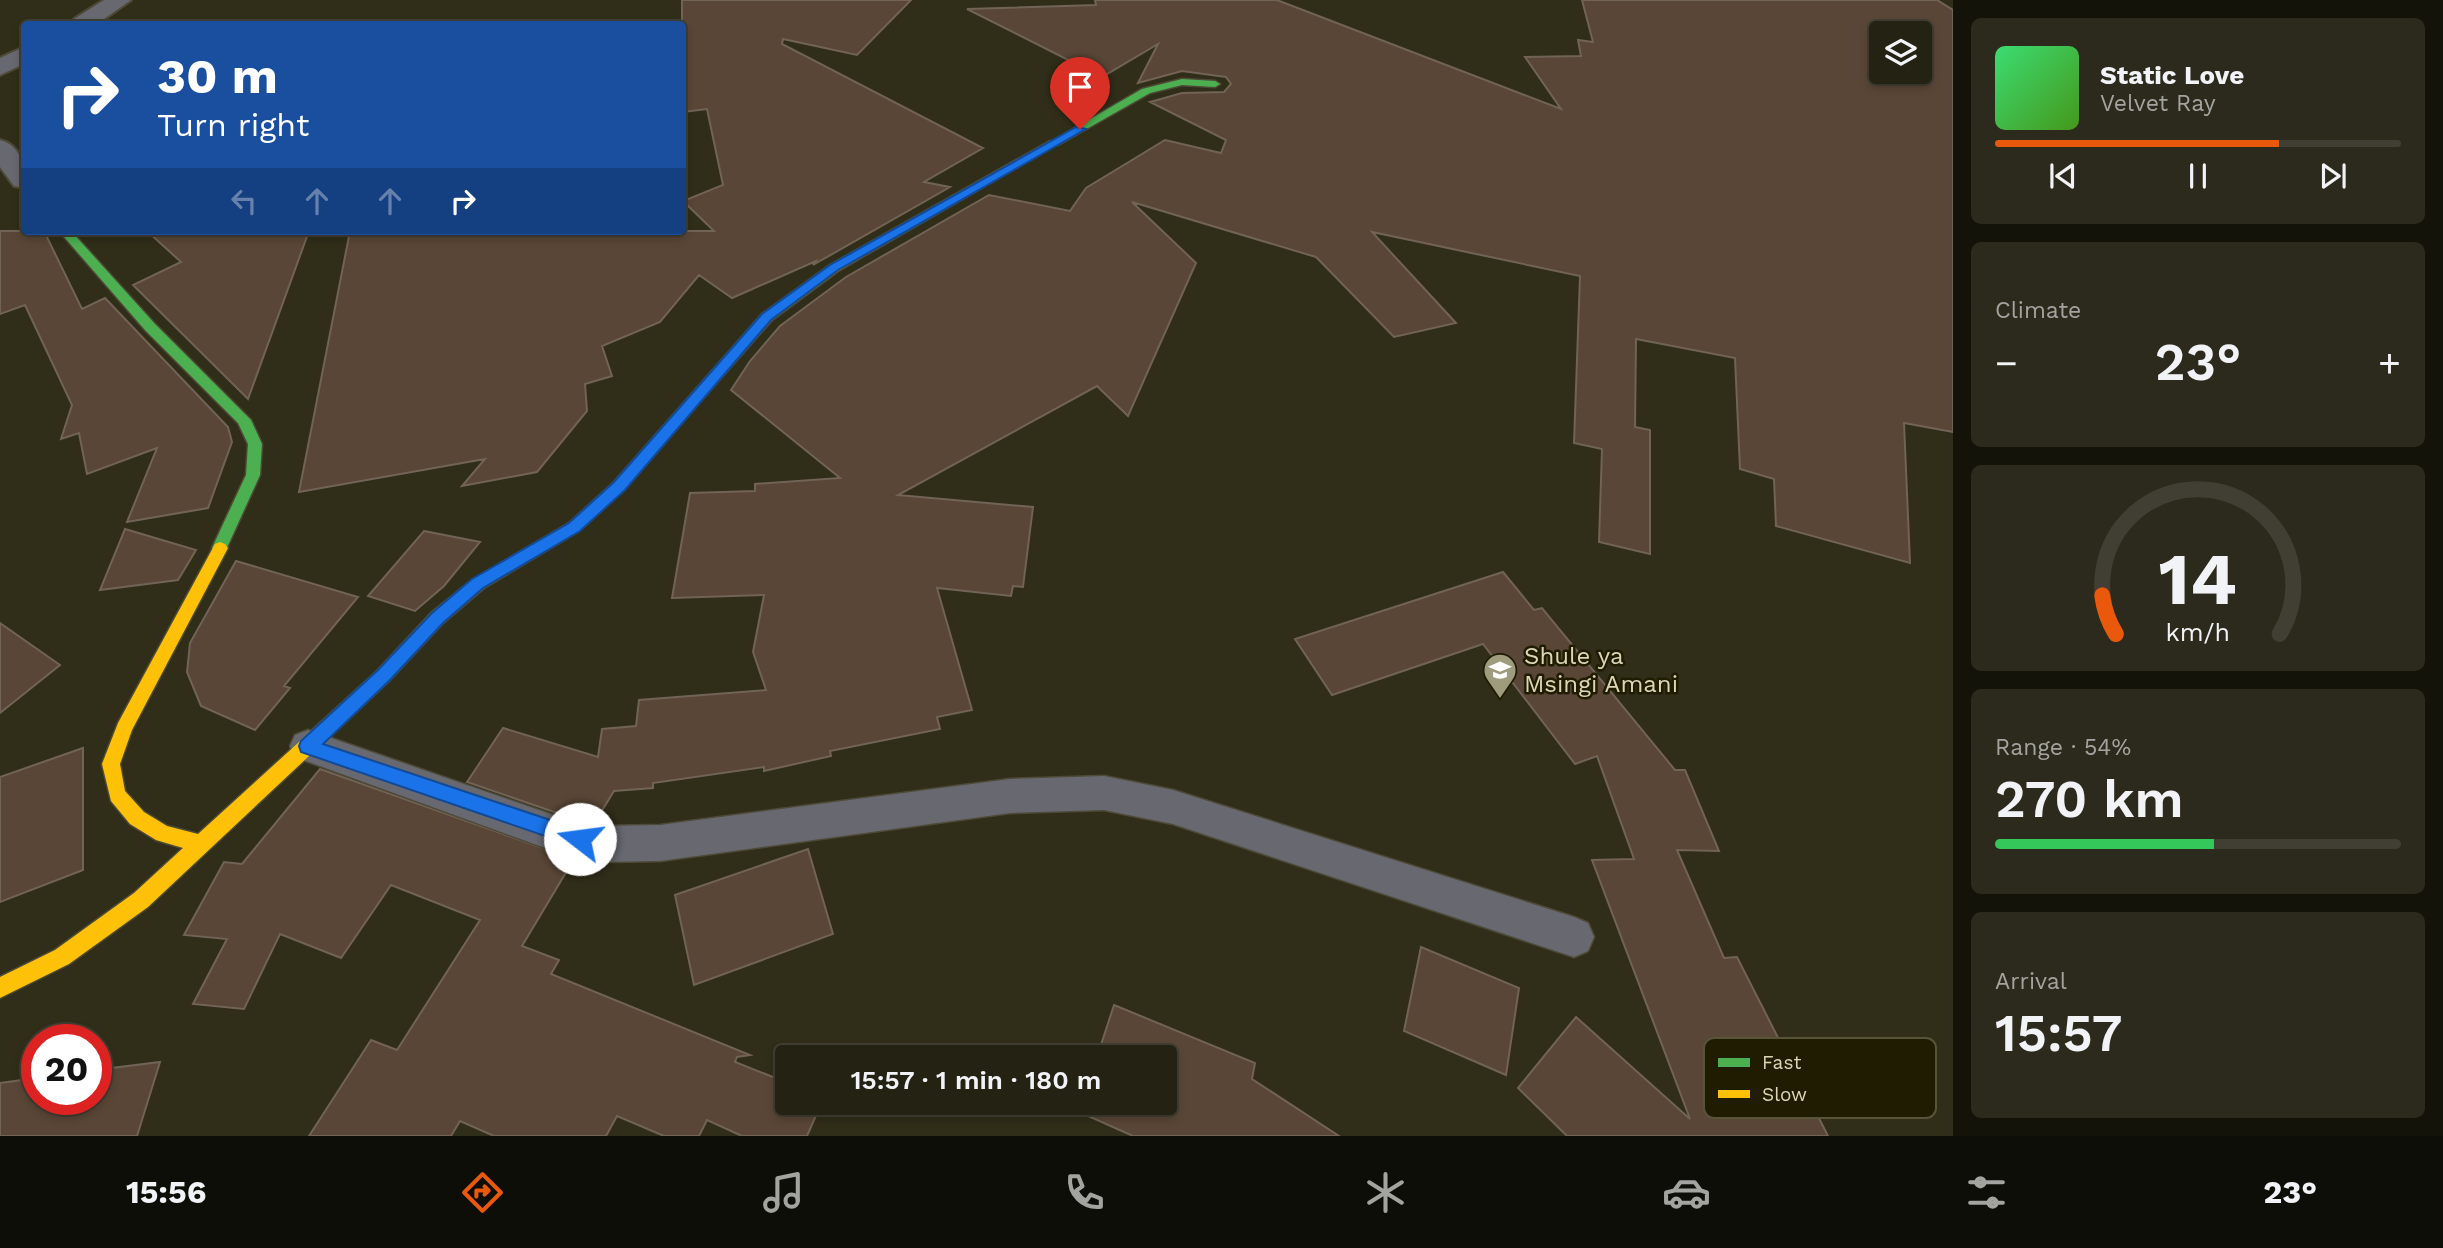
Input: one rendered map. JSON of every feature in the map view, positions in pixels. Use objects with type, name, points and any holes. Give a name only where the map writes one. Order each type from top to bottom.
[{"type":"street","points":[[87,21],[120,0]]},
{"type":"street","points":[[0,68],[21,56]]},
{"type":"street","points":[[0,988],[62,957],[141,900],[384,675],[438,618],[478,584],[574,527],[620,486],[767,317],[811,284],[834,268],[1146,91],[1182,82],[1215,84]]},
{"type":"street","points":[[0,148],[21,176]]},
{"type":"street","points":[[69,235],[150,327],[244,420],[255,444],[253,475],[232,526],[176,625],[124,728],[111,764],[117,795],[137,818],[163,834],[201,844]]},
{"type":"lane","points":[[308,746],[559,835],[601,844],[660,843],[1010,796],[1104,793],[1173,807],[1574,937]]},
{"type":"building","points":[[682,0],[911,0],[857,55],[783,39],[782,44],[983,148],[924,182],[950,187],[813,265],[816,261],[732,298],[699,275],[660,322],[602,346],[612,376],[585,384],[587,411],[537,472],[462,486],[485,459],[299,492],[349,235],[686,235],[686,231],[714,231],[686,204],[686,200],[723,185],[707,109],[686,112],[686,21],[682,21]]},
{"type":"building","points":[[1095,0],[1277,0],[1561,109],[1525,57],[1581,56],[1578,40],[1593,42],[1582,0],[1937,0],[1953,10],[1953,432],[1904,423],[1910,563],[1776,526],[1774,479],[1740,469],[1735,358],[1636,339],[1635,427],[1650,430],[1650,554],[1599,542],[1602,449],[1574,443],[1580,276],[1372,232],[1456,323],[1394,337],[1316,257],[1132,202],[1196,263],[1128,416],[1097,386],[898,495],[1033,507],[1023,587],[1013,586],[1011,596],[937,588],[972,710],[937,717],[940,729],[830,751],[831,756],[764,771],[764,767],[653,783],[653,788],[614,791],[595,822],[560,814],[467,782],[503,728],[598,757],[602,729],[636,726],[639,700],[766,690],[753,652],[764,595],[672,598],[690,493],[755,491],[755,484],[840,478],[731,390],[750,361],[780,326],[846,277],[989,195],[1070,211],[1086,188],[1165,140],[1221,153],[1226,140],[1150,102],[1182,93],[1224,92],[1231,84],[1226,77],[1182,71],[1138,83],[1158,44],[1102,77],[967,9],[1096,5]]},
{"type":"building","points":[[0,231],[21,231],[21,235],[46,235],[82,309],[105,298],[228,427],[232,442],[208,508],[127,522],[157,448],[87,474],[79,433],[61,439],[72,405],[25,305],[0,314]]},
{"type":"building","points":[[151,235],[308,235],[248,399],[133,285],[181,262]]},
{"type":"building","points":[[125,529],[196,550],[178,580],[100,590]]},
{"type":"building","points":[[424,531],[480,542],[444,586],[415,611],[368,596]]},
{"type":"building","points":[[236,561],[358,597],[284,686],[290,688],[255,730],[201,706],[187,672],[190,643]]},
{"type":"building","points":[[1503,572],[1534,610],[1542,608],[1675,770],[1685,770],[1719,851],[1677,850],[1724,958],[1737,957],[1778,1038],[1704,1038],[1704,1118],[1819,1118],[1828,1136],[1567,1136],[1518,1088],[1576,1017],[1690,1119],[1592,860],[1634,859],[1597,756],[1575,764],[1483,644],[1332,695],[1295,639]]},
{"type":"building","points":[[0,623],[60,665],[0,713]]},
{"type":"building","points":[[83,748],[83,870],[0,902],[0,777]]},
{"type":"building","points":[[320,769],[574,859],[522,946],[559,960],[551,974],[750,1055],[737,1057],[735,1062],[775,1078],[775,1115],[816,1115],[807,1136],[742,1136],[707,1120],[699,1136],[664,1136],[617,1116],[606,1136],[494,1136],[460,1121],[451,1136],[309,1136],[371,1040],[397,1050],[480,920],[391,885],[341,958],[280,934],[244,1009],[193,1004],[227,939],[184,935],[224,862],[242,864]]},
{"type":"building","points":[[808,849],[833,934],[694,985],[675,895]]},
{"type":"building","points":[[1421,947],[1519,988],[1506,1075],[1404,1031]]},
{"type":"building","points":[[1114,1005],[1255,1063],[1252,1079],[1339,1136],[1133,1136],[1086,1115],[1177,1115],[1177,1045],[1101,1045]]},
{"type":"building","points":[[160,1062],[137,1136],[0,1136],[0,1083],[21,1080],[21,1115],[112,1115],[112,1068]]},
{"type":"traffic: fast","points":[[1054,143],[1146,91],[1182,82],[1215,84]]},
{"type":"traffic: fast","points":[[69,235],[150,327],[244,420],[255,444],[253,475],[220,548]]},
{"type":"traffic: fast","points":[[383,676],[437,618],[478,584],[574,527],[619,486],[701,392]]},
{"type":"traffic: slow","points":[[701,392],[767,317],[834,268],[1054,143]]},
{"type":"traffic: slow","points":[[201,844],[163,834],[137,818],[117,795],[111,764],[124,728],[220,548]]},
{"type":"traffic: slow","points":[[0,988],[62,957],[141,900],[383,676]]},
{"type":"place","name":"Shule ya Msingi Amani","points":[[1500,700]]},
{"type":"route","points":[[580,839],[559,835],[308,746],[384,675],[438,618],[478,584],[574,527],[620,486],[767,317],[834,268],[1080,129]]}]
